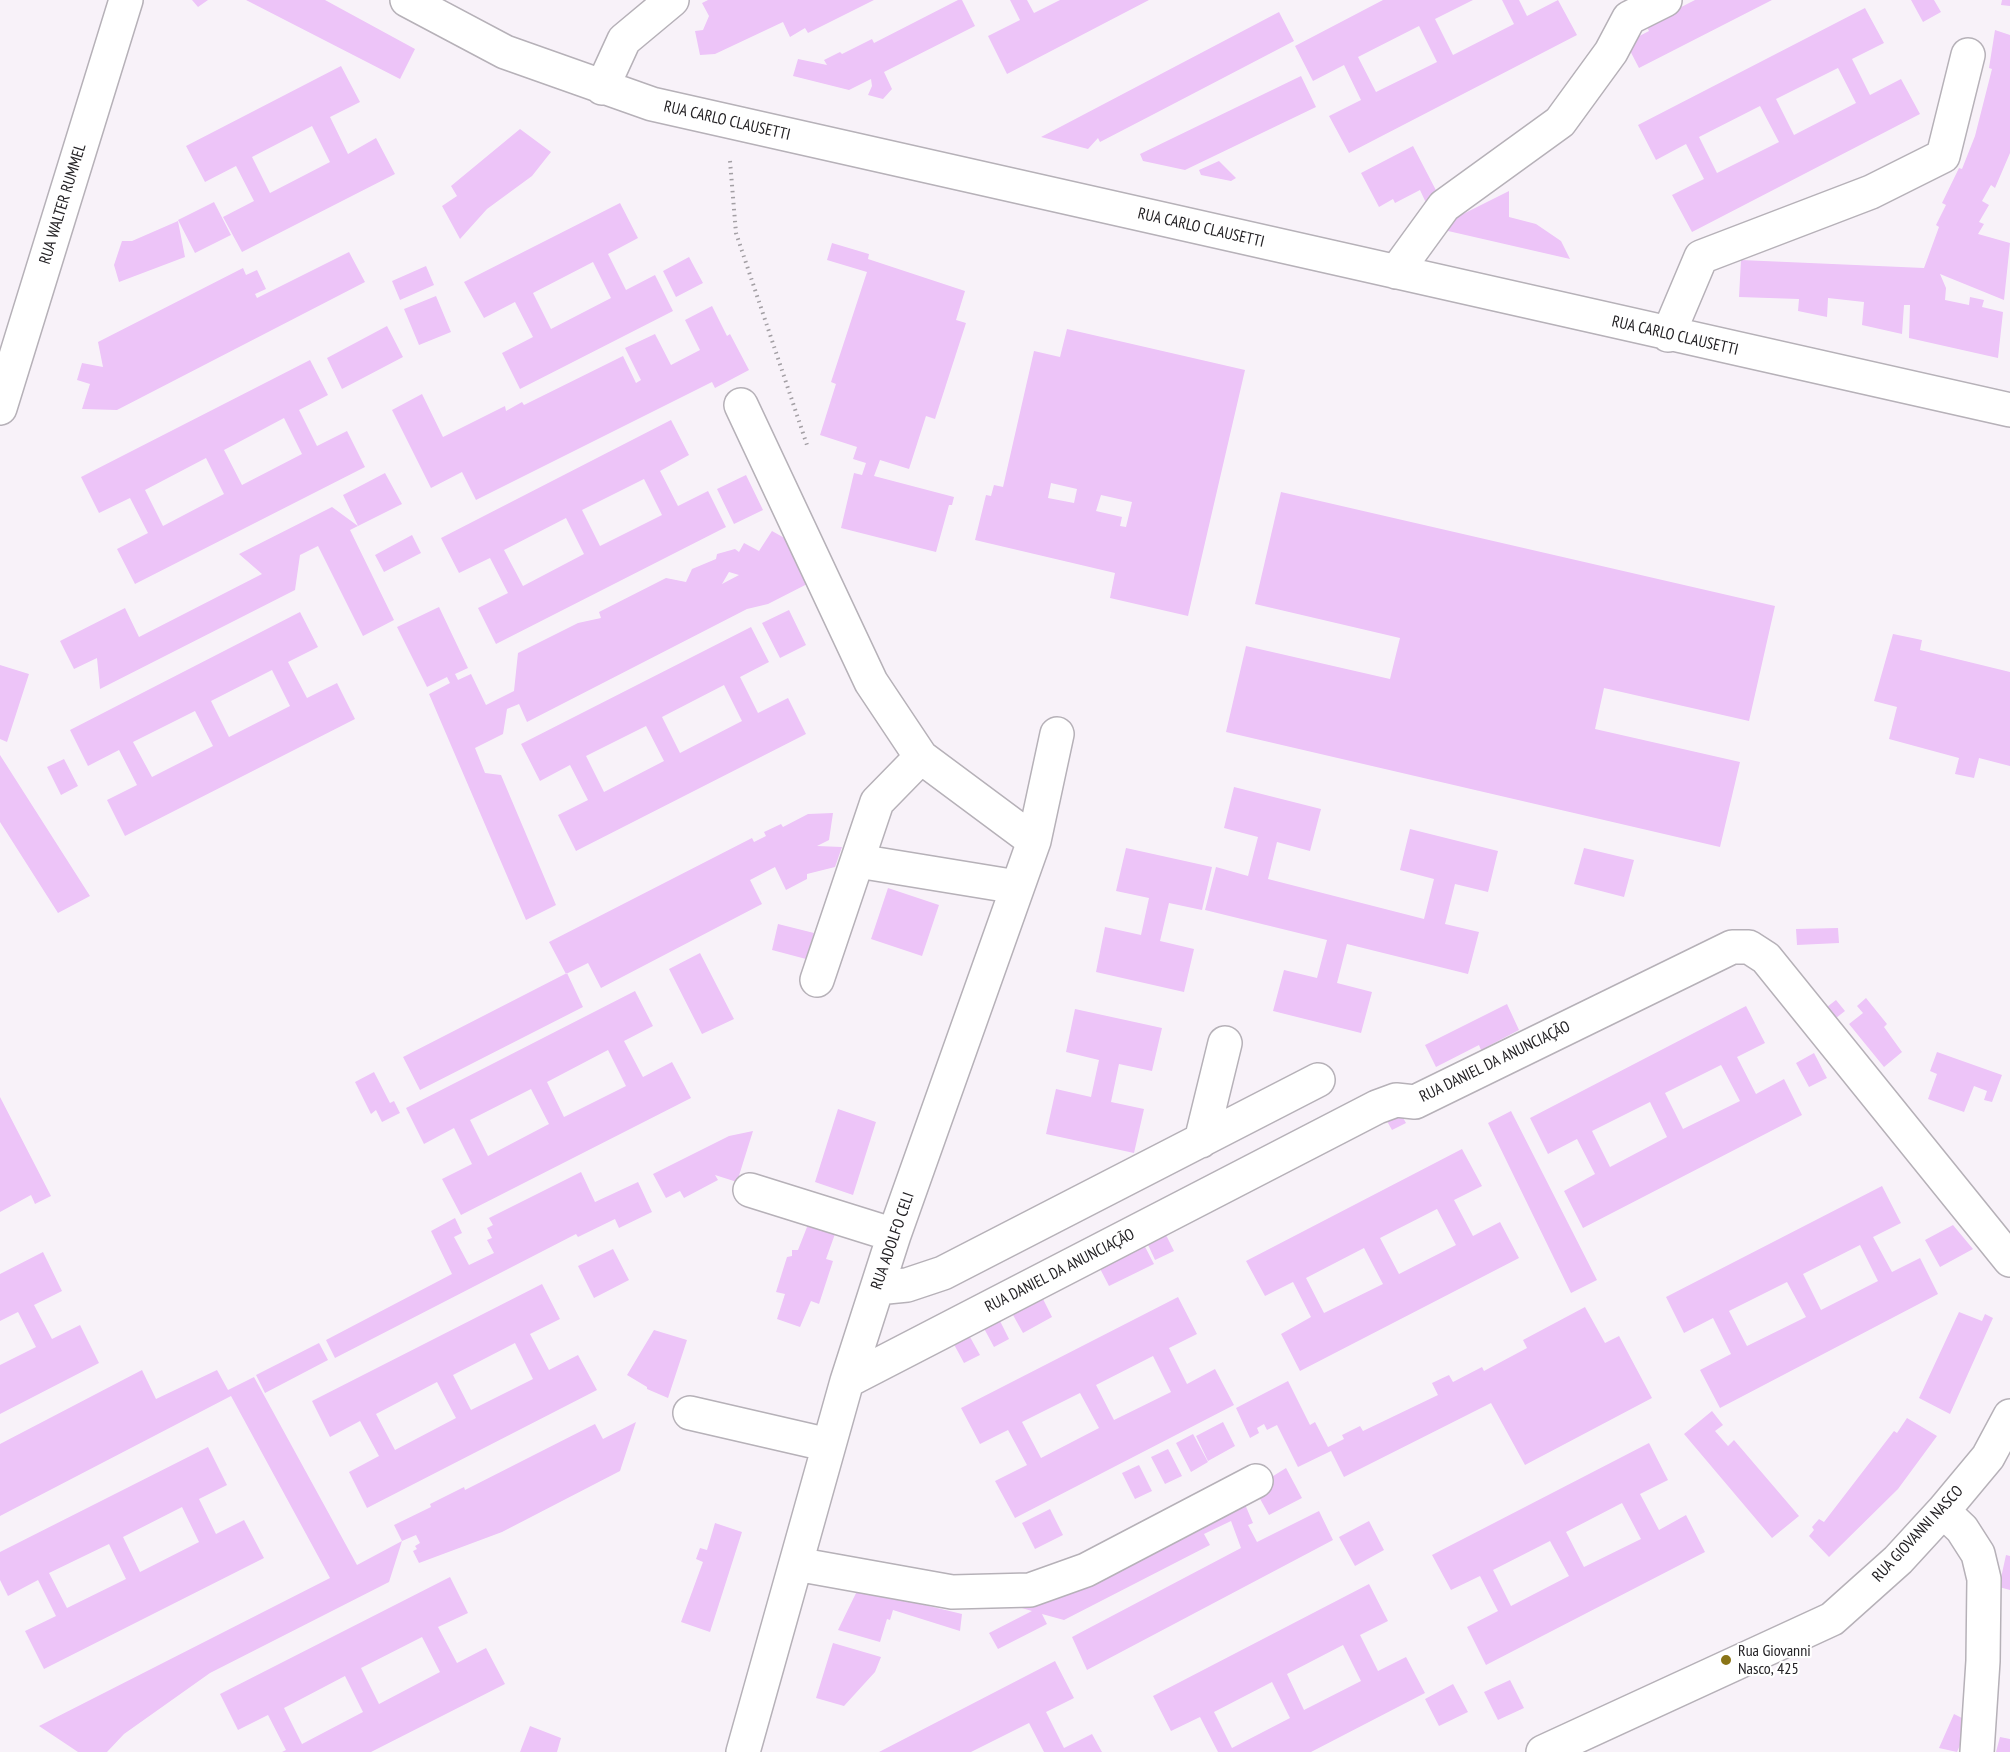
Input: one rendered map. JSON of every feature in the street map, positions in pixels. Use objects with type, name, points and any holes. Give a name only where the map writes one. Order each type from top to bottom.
[{"type":"street","name":"RUA WALTER RUMMEL","points":[[0,408],[126,0]]},
{"type":"street","name":"RUA CARLO CLAUSETTI","points":[[407,0],[505,52],[602,88],[727,122],[2010,410]]},
{"type":"street","points":[[602,88],[624,40],[672,0]]},
{"type":"street","points":[[1396,272],[1444,207],[1560,122],[1611,52],[1629,18],[1665,0]]},
{"type":"street","points":[[1668,335],[1701,257],[1871,192],[1943,156],[1968,55]]},
{"type":"street","points":[[741,405],[871,682],[921,757],[1034,842]]},
{"type":"street","name":"RUA ADOLFO CELI","points":[[743,1752],[847,1381],[894,1235],[1034,842],[1058,734]]},
{"type":"street","points":[[817,980],[878,802],[921,757]]},
{"type":"street","points":[[858,861],[1017,887]]},
{"type":"street","name":"RUA DANIEL DA ANUNCIAÇÃO","points":[[847,1381],[1377,1107],[1396,1100],[1415,1102],[1732,946],[1749,947],[1766,958],[2010,1260]]},
{"type":"street","points":[[1201,1141],[1225,1043]]},
{"type":"street","points":[[877,1288],[907,1285],[943,1273],[1318,1080]]},
{"type":"street","points":[[750,1190],[894,1235]]},
{"type":"street","points":[[690,1413],[830,1445]]},
{"type":"street","name":"RUA GIOVANNI NASCO","points":[[1543,1752],[1832,1620],[1898,1560],[1943,1511],[1988,1457],[2010,1416]]},
{"type":"street","points":[[796,1564],[951,1592],[1030,1590],[1086,1570],[1256,1481]]},
{"type":"street","points":[[1943,1511],[1962,1529],[1978,1554],[1984,1579],[1983,1661],[1977,1752]]},
{"type":"path","points":[[727,122],[736,233],[810,457]]},
{"type":"building","points":[[192,0],[208,0],[198,7]]},
{"type":"building","points":[[246,0],[325,0],[415,49],[400,79]]},
{"type":"building","points":[[708,0],[874,0],[808,33],[805,28],[790,37],[783,22],[715,54],[700,55],[695,31],[703,30],[709,16],[702,3]]},
{"type":"building","points":[[962,0],[975,26],[884,72],[892,89],[883,99],[868,95],[872,86],[871,79],[849,90],[793,76],[798,59],[827,65],[824,60],[840,52],[842,54],[872,39],[874,43]]},
{"type":"building","points":[[1010,0],[1027,0],[1034,13],[1060,0],[1149,0],[1007,74],[988,36],[1020,20]]},
{"type":"building","points":[[1383,0],[1473,0],[1435,19],[1453,55],[1514,24],[1502,0],[1519,0],[1527,16],[1558,0],[1577,35],[1349,153],[1329,116],[1361,100],[1344,65],[1313,81],[1295,46]],"holes":[[[1419,26],[1437,62],[1376,92],[1358,57]]]},
{"type":"building","points":[[1695,0],[1772,0],[1639,68],[1626,43],[1649,31],[1646,25]]},
{"type":"building","points":[[1911,0],[1934,0],[1941,12],[1923,22]]},
{"type":"building","points":[[2002,0],[2010,0],[2010,6],[2001,5]]},
{"type":"building","points":[[1865,8],[1884,43],[1852,59],[1870,95],[1901,79],[1920,114],[1692,232],[1672,195],[1704,179],[1686,144],[1656,160],[1638,125]],"holes":[[[1838,68],[1856,103],[1794,135],[1776,99]],[[1760,106],[1779,142],[1717,173],[1699,137]]]},
{"type":"building","points":[[1279,12],[1294,41],[1100,142],[1098,138],[1088,149],[1041,137]]},
{"type":"building","points":[[1995,30],[2010,35],[2010,153],[1995,188],[1991,185],[1982,201],[1989,205],[1979,222],[1984,224],[1978,234],[2010,243],[2004,300],[1940,274],[1946,288],[1945,300],[1969,305],[1970,297],[1984,300],[1982,307],[2003,312],[1998,358],[1909,338],[1910,305],[1904,305],[1902,334],[1862,325],[1864,302],[1828,298],[1827,317],[1798,311],[1799,299],[1739,297],[1741,260],[1924,268],[1939,227],[1936,225],[1946,205],[1942,203],[1959,168],[1962,169],[1975,136],[1992,69],[1989,68]]},
{"type":"building","points":[[341,66],[360,102],[330,117],[348,154],[376,138],[395,174],[242,252],[223,217],[254,201],[236,166],[205,182],[186,146]],"holes":[[[312,126],[330,162],[270,193],[252,157]]]},
{"type":"building","points":[[1301,76],[1316,107],[1185,170],[1143,161],[1140,154]]},
{"type":"building","points":[[520,129],[551,152],[532,176],[487,209],[460,239],[442,206],[457,196],[451,186]]},
{"type":"building","points":[[1413,146],[1440,198],[1427,205],[1420,190],[1395,203],[1393,199],[1379,207],[1361,173]]},
{"type":"building","points":[[1219,161],[1236,178],[1231,181],[1201,175],[1199,170]]},
{"type":"building","points":[[1509,191],[1509,217],[1536,224],[1561,241],[1570,259],[1435,228]]},
{"type":"building","points":[[214,202],[231,235],[195,253],[178,220]]},
{"type":"building","points":[[620,203],[638,238],[608,254],[626,290],[655,275],[673,311],[520,389],[502,353],[533,337],[515,302],[484,318],[464,282]],"holes":[[[593,262],[611,298],[551,329],[533,293]]]},
{"type":"building","points":[[178,221],[185,257],[119,282],[114,265],[122,241],[132,241]]},
{"type":"building","points":[[832,243],[869,254],[868,259],[965,291],[956,320],[966,323],[935,419],[926,416],[909,469],[880,460],[874,476],[954,497],[952,505],[949,505],[936,552],[841,528],[854,473],[862,475],[866,463],[853,459],[857,447],[820,435],[836,384],[831,382],[867,272],[827,260]]},
{"type":"building","points":[[349,252],[365,282],[117,410],[82,409],[90,384],[77,380],[82,363],[103,367],[98,342],[243,268],[246,275],[257,270],[266,289],[255,294],[257,298]]},
{"type":"building","points":[[689,257],[703,283],[676,297],[663,271]]},
{"type":"building","points":[[426,266],[434,285],[400,300],[392,281]]},
{"type":"building","points":[[436,296],[451,332],[419,345],[404,309]]},
{"type":"building","points":[[712,306],[727,336],[730,334],[749,370],[715,388],[712,382],[476,500],[462,472],[431,488],[392,410],[422,394],[443,437],[505,406],[506,411],[522,402],[524,405],[623,356],[636,383],[641,380],[625,348],[655,334],[671,365],[700,350],[685,320]]},
{"type":"building","points":[[387,326],[403,357],[342,389],[327,358]]},
{"type":"building","points":[[1067,329],[1245,370],[1188,616],[1110,598],[1115,573],[975,540],[986,495],[991,496],[994,485],[1003,487],[1034,351],[1060,357]],"holes":[[[1051,483],[1077,489],[1074,503],[1048,498]],[[1101,495],[1132,502],[1126,527],[1120,526],[1122,517],[1096,511]]]},
{"type":"building","points":[[310,360],[328,395],[299,410],[317,446],[347,431],[365,467],[135,584],[117,549],[148,533],[130,498],[99,513],[81,477]],"holes":[[[284,418],[302,454],[242,485],[224,450]],[[206,458],[224,494],[163,526],[145,490]]]},
{"type":"building","points":[[671,420],[689,455],[660,471],[678,506],[708,491],[726,527],[496,644],[478,608],[508,593],[490,558],[459,573],[441,538]],"holes":[[[644,479],[662,515],[600,546],[582,510]],[[566,518],[584,554],[523,586],[504,550]]]},
{"type":"building","points":[[385,473],[402,504],[358,526],[343,495]]},
{"type":"building","points":[[746,475],[763,510],[734,524],[717,489]]},
{"type":"building","points":[[1281,492],[1775,606],[1749,721],[1604,688],[1595,729],[1740,762],[1720,847],[1226,732],[1246,646],[1390,679],[1400,638],[1255,604]]},
{"type":"building","points":[[332,507],[358,526],[350,530],[394,620],[363,636],[318,546],[300,555],[295,590],[100,689],[97,658],[74,669],[60,641],[125,608],[139,637],[262,574],[239,554]]},
{"type":"building","points":[[772,531],[797,545],[815,580],[768,604],[747,609],[527,722],[519,704],[507,709],[503,734],[475,748],[485,773],[501,775],[556,905],[526,920],[429,694],[450,683],[447,677],[427,687],[397,627],[439,607],[468,668],[455,674],[458,680],[471,674],[486,705],[514,691],[518,653],[578,623],[601,618],[599,612],[666,578],[686,582],[692,569],[716,559],[717,554],[735,549],[739,552],[744,543],[759,551]],"holes":[[[729,572],[739,575],[722,584]]]},
{"type":"building","points":[[412,535],[421,553],[384,572],[375,555]]},
{"type":"building","points":[[789,610],[806,645],[780,658],[762,623]]},
{"type":"building","points":[[300,612],[318,647],[288,662],[307,698],[337,683],[355,719],[125,836],[107,800],[137,785],[119,750],[88,766],[70,730]],"holes":[[[272,670],[290,706],[229,737],[211,701]],[[195,711],[213,746],[152,777],[133,742]]]},
{"type":"building","points":[[751,627],[769,662],[740,677],[758,713],[788,698],[806,734],[576,851],[558,815],[588,800],[570,765],[540,781],[521,744]],"holes":[[[724,685],[742,721],[680,753],[662,717]],[[646,726],[664,761],[604,792],[586,756]]]},
{"type":"building","points":[[1893,634],[1922,640],[1920,650],[2010,672],[2010,766],[1979,758],[1974,778],[1955,774],[1959,758],[1889,739],[1897,707],[1874,701]]},
{"type":"building","points":[[0,665],[29,674],[7,742],[0,739]]},
{"type":"building","points":[[0,755],[90,896],[58,913],[0,822]]},
{"type":"building","points":[[64,759],[78,786],[61,795],[47,767]]},
{"type":"building","points":[[1234,787],[1321,809],[1310,851],[1277,842],[1268,879],[1424,919],[1434,879],[1400,870],[1410,829],[1498,851],[1488,892],[1455,884],[1445,924],[1479,932],[1468,974],[1347,944],[1337,983],[1372,992],[1361,1033],[1273,1011],[1284,970],[1317,978],[1327,940],[1205,910],[1216,867],[1248,876],[1258,837],[1224,828]]},
{"type":"building","points":[[833,813],[829,840],[817,846],[842,847],[835,867],[807,874],[807,879],[786,890],[775,867],[750,880],[762,904],[601,988],[588,963],[566,974],[549,942],[752,838],[754,842],[766,836],[764,832],[781,824],[783,827],[808,814]]},
{"type":"building","points":[[1126,848],[1212,867],[1202,910],[1169,903],[1160,941],[1194,949],[1184,992],[1096,972],[1105,927],[1141,935],[1149,898],[1116,891]]},
{"type":"building","points":[[1584,848],[1634,860],[1624,897],[1574,884]]},
{"type":"building","points":[[888,888],[939,905],[922,956],[871,939]]},
{"type":"building","points":[[778,924],[814,933],[806,959],[772,950]]},
{"type":"building","points":[[1838,928],[1839,943],[1797,945],[1796,929]]},
{"type":"building","points":[[700,953],[734,1019],[702,1034],[669,969]]},
{"type":"building","points":[[567,973],[583,1007],[420,1090],[403,1057]]},
{"type":"building","points":[[635,991],[653,1026],[624,1041],[643,1077],[672,1062],[691,1098],[461,1215],[442,1179],[472,1164],[454,1128],[424,1144],[406,1108]],"holes":[[[608,1050],[626,1086],[564,1117],[547,1082]],[[531,1089],[549,1124],[488,1156],[470,1120]]]},
{"type":"building","points":[[1866,998],[1887,1024],[1884,1027],[1902,1052],[1884,1067],[1849,1024],[1863,1013],[1857,1006]]},
{"type":"building","points":[[1836,1000],[1845,1011],[1836,1018],[1827,1007]]},
{"type":"building","points":[[1507,1004],[1519,1030],[1481,1050],[1479,1045],[1436,1067],[1425,1045]]},
{"type":"building","points":[[1746,1006],[1765,1043],[1737,1057],[1756,1094],[1784,1079],[1802,1115],[1583,1228],[1564,1191],[1595,1174],[1577,1139],[1548,1154],[1530,1118]],"holes":[[[1721,1065],[1740,1101],[1683,1129],[1665,1093]],[[1650,1102],[1667,1137],[1610,1167],[1592,1131]]]},
{"type":"building","points":[[1075,1009],[1162,1028],[1152,1071],[1119,1064],[1111,1102],[1144,1109],[1134,1153],[1046,1134],[1056,1089],[1091,1097],[1099,1060],[1066,1052]]},
{"type":"building","points":[[1937,1052],[2002,1075],[1992,1102],[1984,1100],[1987,1091],[1974,1086],[1964,1112],[1928,1099],[1937,1074],[1930,1071]]},
{"type":"building","points":[[1814,1053],[1827,1078],[1809,1087],[1796,1063]]},
{"type":"building","points":[[374,1072],[390,1103],[394,1101],[400,1113],[382,1122],[376,1110],[371,1114],[355,1082]]},
{"type":"building","points":[[0,1097],[51,1196],[35,1204],[31,1195],[0,1212]]},
{"type":"building","points":[[1397,1107],[1406,1123],[1392,1130],[1383,1114]]},
{"type":"building","points":[[838,1109],[876,1122],[853,1195],[815,1182]]},
{"type":"building","points":[[1511,1111],[1597,1280],[1571,1293],[1488,1123]]},
{"type":"building","points":[[753,1131],[737,1182],[715,1175],[718,1180],[684,1198],[680,1191],[666,1198],[653,1174],[729,1136]]},
{"type":"building","points":[[1462,1149],[1482,1186],[1454,1200],[1473,1236],[1500,1222],[1519,1258],[1300,1371],[1281,1334],[1311,1317],[1293,1282],[1265,1296],[1246,1261]],"holes":[[[1437,1209],[1456,1245],[1399,1274],[1380,1238]],[[1364,1248],[1383,1284],[1324,1313],[1306,1278]]]},
{"type":"building","points":[[581,1172],[595,1202],[638,1182],[652,1212],[619,1228],[615,1219],[578,1237],[576,1234],[335,1358],[326,1340],[452,1274],[431,1231],[455,1218],[462,1233],[454,1237],[469,1265],[494,1253],[487,1240],[492,1238],[487,1228],[493,1225],[489,1218]]},
{"type":"building","points":[[1882,1186],[1901,1223],[1873,1237],[1892,1272],[1920,1258],[1938,1294],[1720,1408],[1700,1370],[1731,1354],[1713,1318],[1684,1333],[1666,1297]],"holes":[[[1860,1245],[1878,1281],[1821,1310],[1803,1274]],[[1787,1282],[1806,1317],[1747,1346],[1729,1311]]]},
{"type":"building","points":[[809,1222],[835,1234],[826,1259],[833,1261],[819,1304],[811,1301],[800,1327],[777,1319],[785,1294],[776,1292],[787,1257],[792,1256],[792,1250],[798,1250]]},
{"type":"building","points":[[1953,1225],[1973,1249],[1940,1267],[1925,1240]]},
{"type":"building","points":[[1162,1227],[1174,1251],[1155,1260],[1144,1236]]},
{"type":"building","points":[[1141,1239],[1154,1264],[1109,1286],[1096,1261]]},
{"type":"building","points":[[613,1249],[629,1280],[594,1298],[578,1266]]},
{"type":"building","points":[[43,1252],[62,1291],[34,1305],[52,1339],[80,1325],[99,1363],[0,1414],[0,1365],[36,1347],[18,1312],[0,1321],[0,1274]]},
{"type":"building","points":[[542,1284],[560,1319],[530,1334],[549,1370],[578,1355],[597,1390],[367,1508],[349,1472],[379,1456],[360,1421],[330,1437],[312,1401]],"holes":[[[515,1343],[533,1379],[471,1410],[453,1375]],[[437,1382],[456,1418],[395,1450],[376,1414]]]},
{"type":"building","points":[[1039,1291],[1052,1317],[1023,1333],[1008,1306]]},
{"type":"building","points":[[1178,1297],[1197,1334],[1169,1348],[1187,1384],[1215,1369],[1234,1405],[1015,1518],[995,1481],[1027,1465],[1008,1430],[980,1444],[961,1408]],"holes":[[[1153,1356],[1171,1392],[1114,1420],[1096,1385]],[[1080,1393],[1099,1428],[1041,1458],[1022,1422]]]},
{"type":"building","points":[[1585,1307],[1605,1343],[1619,1336],[1652,1398],[1525,1465],[1491,1403],[1344,1477],[1331,1451],[1298,1467],[1277,1425],[1267,1430],[1264,1424],[1257,1428],[1259,1433],[1250,1438],[1236,1408],[1288,1381],[1310,1425],[1315,1422],[1328,1447],[1344,1439],[1342,1435],[1360,1426],[1363,1431],[1438,1395],[1432,1383],[1449,1375],[1453,1382],[1482,1367],[1484,1371],[1527,1348],[1523,1340]]},
{"type":"building","points":[[1959,1312],[1982,1321],[1985,1314],[1993,1318],[1950,1414],[1919,1398]]},
{"type":"building","points":[[996,1313],[1009,1339],[994,1347],[980,1321]]},
{"type":"building","points":[[965,1328],[980,1355],[964,1363],[950,1337]]},
{"type":"building","points":[[654,1330],[687,1340],[668,1398],[647,1389],[627,1375]]},
{"type":"building","points":[[319,1343],[328,1360],[265,1393],[256,1375]]},
{"type":"building","points":[[142,1370],[156,1399],[217,1370],[228,1390],[254,1377],[357,1565],[402,1541],[389,1582],[210,1673],[124,1734],[107,1752],[78,1752],[39,1726],[330,1578],[231,1396],[0,1516],[0,1444]]},
{"type":"building","points":[[1712,1411],[1723,1425],[1715,1431],[1728,1446],[1734,1440],[1799,1516],[1772,1538],[1684,1434]]},
{"type":"building","points":[[1907,1418],[1937,1436],[1898,1489],[1829,1557],[1809,1536],[1814,1530],[1812,1527],[1819,1519],[1824,1522],[1894,1431],[1897,1433]]},
{"type":"building","points":[[636,1422],[620,1471],[502,1532],[419,1563],[413,1551],[420,1543],[416,1535],[402,1541],[394,1525],[431,1507],[430,1504],[464,1487],[465,1490],[595,1424],[603,1439]]},
{"type":"building","points":[[1223,1422],[1235,1446],[1208,1461],[1196,1436]]},
{"type":"building","points":[[1193,1434],[1208,1462],[1191,1472],[1176,1443]]},
{"type":"building","points":[[1649,1443],[1668,1480],[1640,1494],[1659,1530],[1686,1515],[1705,1552],[1486,1665],[1467,1627],[1498,1611],[1480,1576],[1451,1590],[1432,1555]],"holes":[[[1622,1503],[1641,1539],[1584,1567],[1566,1532]],[[1550,1541],[1569,1576],[1511,1606],[1493,1570]]]},
{"type":"building","points":[[208,1447],[227,1485],[199,1499],[216,1534],[244,1520],[264,1558],[44,1669],[25,1631],[56,1616],[38,1580],[8,1596],[0,1580],[0,1552]],"holes":[[[182,1507],[199,1542],[140,1572],[123,1537]],[[109,1544],[126,1579],[67,1608],[49,1573]]]},
{"type":"building","points":[[1168,1449],[1182,1476],[1165,1484],[1151,1457]]},
{"type":"building","points":[[1139,1465],[1152,1491],[1135,1499],[1122,1473]]},
{"type":"building","points":[[1286,1468],[1302,1498],[1269,1515],[1254,1488]]},
{"type":"building","points":[[1244,1502],[1253,1523],[1248,1525],[1257,1542],[1319,1511],[1333,1540],[1087,1670],[1072,1637],[1241,1548],[1231,1521],[1204,1534],[1210,1545],[1064,1620],[1042,1614],[1047,1624],[998,1649],[989,1633],[1032,1611],[1015,1606],[1043,1593],[1045,1602],[1086,1586],[1203,1529],[1201,1524]]},
{"type":"building","points":[[1050,1509],[1063,1535],[1035,1549],[1022,1523]]},
{"type":"building","points":[[1369,1521],[1384,1550],[1355,1566],[1339,1537]]},
{"type":"building","points":[[715,1523],[742,1532],[710,1632],[681,1622],[703,1562],[696,1559],[700,1548],[707,1550]]},
{"type":"building","points":[[2006,1555],[2010,1556],[2010,1590],[1999,1587]]},
{"type":"building","points":[[450,1577],[468,1613],[438,1627],[457,1663],[486,1648],[505,1684],[371,1752],[282,1752],[286,1750],[268,1715],[238,1730],[220,1694]],"holes":[[[422,1637],[440,1672],[379,1704],[361,1668]],[[345,1676],[363,1712],[302,1744],[284,1708]]]},
{"type":"building","points":[[1369,1584],[1388,1621],[1360,1635],[1378,1671],[1406,1657],[1425,1693],[1311,1752],[1218,1752],[1200,1717],[1171,1731],[1153,1696]],"holes":[[[1343,1645],[1361,1681],[1304,1710],[1287,1674]],[[1272,1682],[1290,1718],[1232,1748],[1214,1712]]]},
{"type":"building","points":[[858,1589],[962,1614],[960,1631],[893,1610],[890,1620],[887,1619],[880,1642],[838,1630]]},
{"type":"building","points":[[833,1643],[881,1657],[875,1672],[844,1706],[816,1698]]},
{"type":"building","points":[[1055,1661],[1074,1698],[1046,1712],[1064,1748],[1092,1734],[1102,1752],[1044,1752],[1029,1723],[971,1752],[879,1752]]},
{"type":"building","points":[[1510,1680],[1524,1708],[1498,1720],[1484,1692]]},
{"type":"building","points":[[1453,1684],[1468,1712],[1439,1726],[1425,1699]]},
{"type":"building","points":[[1954,1714],[1970,1722],[1957,1752],[1939,1748]]},
{"type":"building","points":[[530,1726],[561,1738],[557,1752],[520,1752]]},
{"type":"building","points":[[2000,1737],[2010,1739],[2010,1752],[1996,1752]]},
{"type":"place","name":"Rua Giovanni Nasco, 425","points":[[1726,1660]]}]
